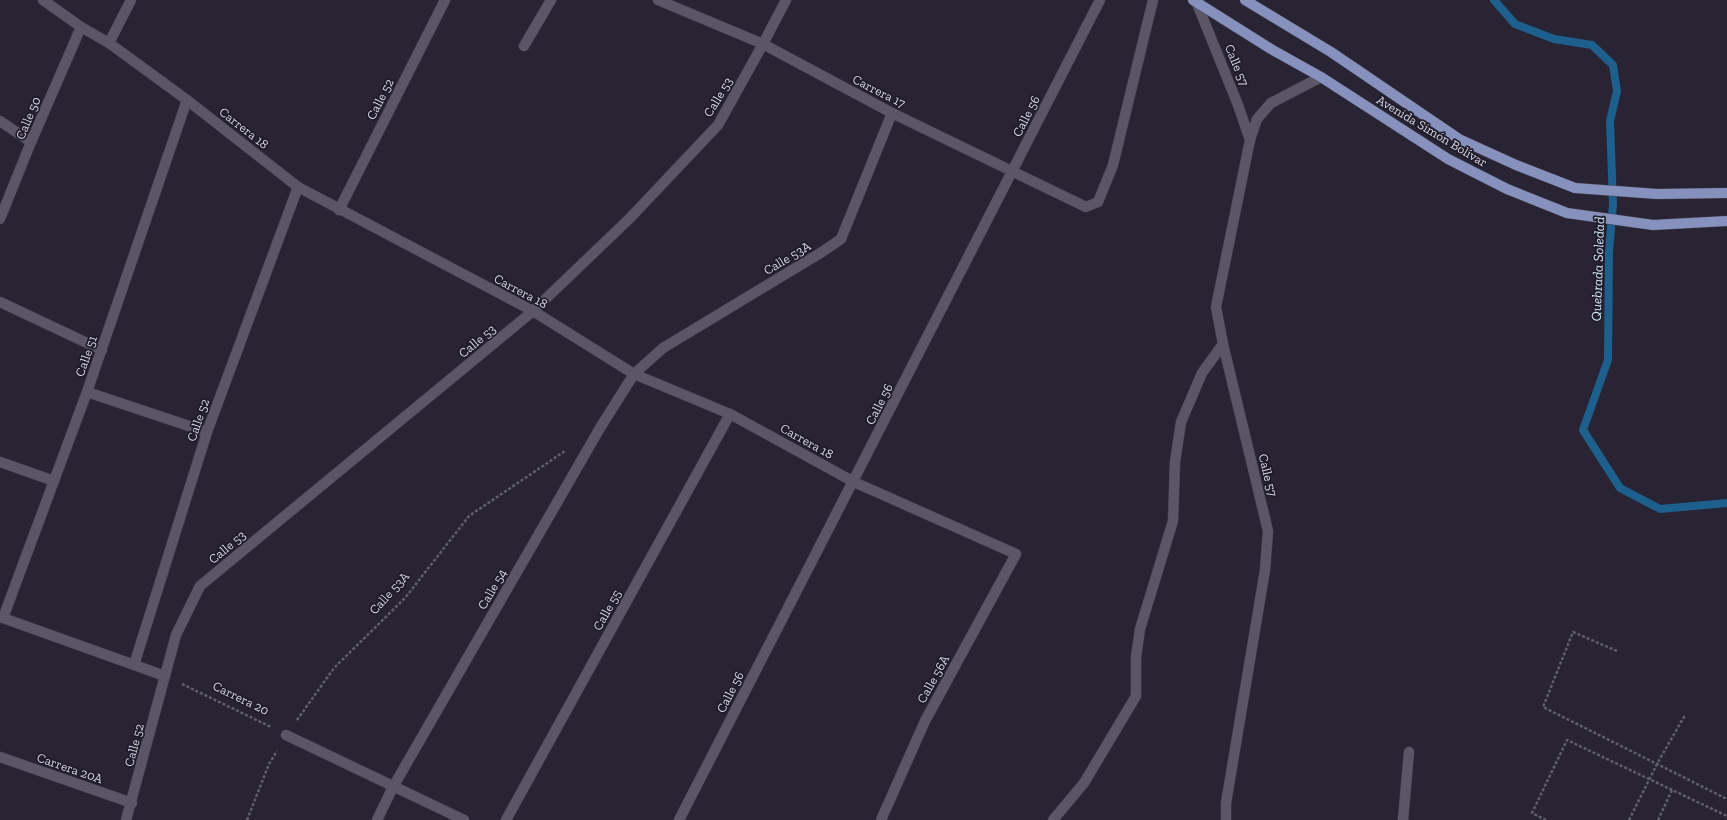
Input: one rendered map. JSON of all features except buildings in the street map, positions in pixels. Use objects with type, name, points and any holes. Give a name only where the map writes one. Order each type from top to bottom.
[{"type":"main road","name":"Avenida Simón Bolívar","points":[[1246,0],[1331,52],[1459,139],[1516,165],[1575,188],[1657,194],[1727,193]]},
{"type":"main road","name":"Avenida Simón Bolívar","points":[[1194,1],[1271,49],[1321,77],[1448,158],[1507,189],[1567,213],[1653,225],[1727,221]]},
{"type":"street","name":"Carrera 18","points":[[43,0],[81,28],[109,43],[187,100],[298,187],[339,210],[533,311],[634,374],[730,414],[854,482],[1016,554]]},
{"type":"street","points":[[109,43],[131,0]]},
{"type":"street","name":"Calle 52","points":[[339,210],[445,0]]},
{"type":"street","points":[[524,46],[551,0]]},
{"type":"street","name":"Carrera 17","points":[[658,0],[763,44],[892,113],[1086,207],[1098,202],[1113,165],[1153,0]]},
{"type":"street","name":"Calle 53","points":[[165,676],[176,634],[200,586],[533,311],[630,218],[718,125],[786,0]]},
{"type":"street","name":"Calle 56","points":[[679,820],[854,482],[1100,0]]},
{"type":"street","name":"Calle 57","points":[[1194,1],[1238,104],[1250,140]]},
{"type":"street","name":"Calle 50","points":[[0,219],[31,142],[81,28]]},
{"type":"street","name":"Calle 57","points":[[1226,820],[1226,803],[1264,570],[1268,531],[1223,344],[1216,307],[1250,140],[1257,119],[1271,102],[1321,77]]},
{"type":"street","name":"Calle 51","points":[[1,618],[87,392],[187,100]]},
{"type":"street","name":"Calle 53A","points":[[634,374],[663,348],[841,239],[892,113]]},
{"type":"street","points":[[0,121],[31,142]]},
{"type":"street","name":"Calle 52","points":[[134,665],[207,432],[298,187]]},
{"type":"street","points":[[0,302],[102,350]]},
{"type":"street","points":[[1053,820],[1084,783],[1136,696],[1136,657],[1140,629],[1173,521],[1175,462],[1181,422],[1202,373],[1223,344]]},
{"type":"street","name":"Calle 54","points":[[377,820],[393,787],[600,428],[634,374]]},
{"type":"street","points":[[87,392],[207,432]]},
{"type":"street","name":"Calle 55","points":[[506,820],[730,414]]},
{"type":"street","points":[[0,462],[54,481]]},
{"type":"street","name":"Calle 56A","points":[[881,820],[925,721],[1016,554]]},
{"type":"street","points":[[1,618],[165,676]]},
{"type":"street","name":"Calle 52","points":[[126,820],[132,803],[165,676]]},
{"type":"street","points":[[286,735],[464,820]]},
{"type":"street","points":[[1403,820],[1409,752]]},
{"type":"street","name":"Carrera 20A","points":[[0,757],[132,803]]},
{"type":"path","name":"Calle 53A","points":[[247,820],[269,764],[286,735],[334,668],[405,598],[469,516],[567,449]]},
{"type":"path","points":[[1617,651],[1572,632],[1543,707],[1727,799]]},
{"type":"path","name":"Carrera 20","points":[[165,676],[286,735]]},
{"type":"path","points":[[1629,820],[1657,764],[1685,715]]},
{"type":"path","points":[[1546,820],[1532,813],[1567,740],[1727,816]]},
{"type":"path","points":[[1658,820],[1672,790]]},
{"type":"waterway","name":"Quebrada Soledad","points":[[1494,0],[1515,24],[1554,39],[1592,45],[1613,65],[1617,91],[1610,121],[1613,204],[1609,252],[1608,360],[1583,430],[1620,488],[1660,509],[1727,503]]}]
